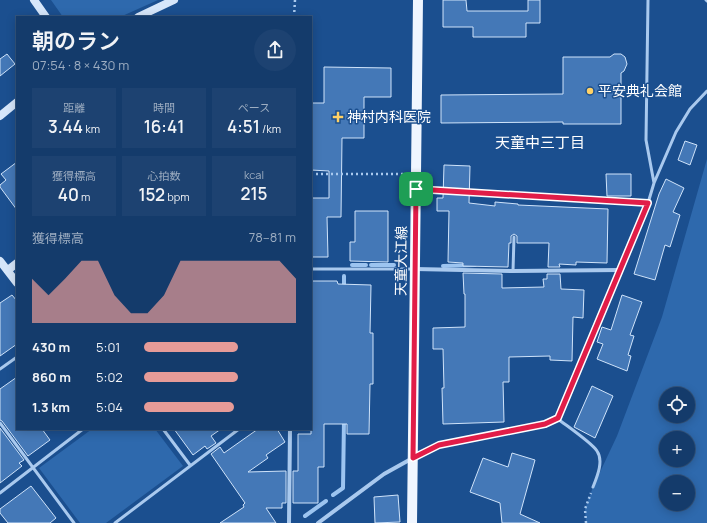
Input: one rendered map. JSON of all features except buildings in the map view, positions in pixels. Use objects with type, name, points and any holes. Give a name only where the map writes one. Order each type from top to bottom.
[{"type":"main road","name":"天童大江線","points":[[412,523],[418,0]]},
{"type":"street","points":[[34,0],[45,16]]},
{"type":"street","points":[[140,16],[174,0]]},
{"type":"street","points":[[0,116],[16,103]]},
{"type":"street","points":[[0,260],[16,282]]},
{"type":"street","points":[[8,270],[16,264]]},
{"type":"street","points":[[415,269],[513,271],[620,270]]},
{"type":"street","points":[[289,523],[290,430]]},
{"type":"street","points":[[318,523],[384,474],[413,458]]},
{"type":"lane","points":[[648,0],[646,140],[654,183]]},
{"type":"lane","points":[[413,458],[439,445],[545,424],[558,418],[676,132],[690,109],[707,91]]},
{"type":"lane","points":[[513,271],[514,237]]},
{"type":"lane","points":[[312,269],[415,269]]},
{"type":"lane","points":[[0,369],[16,357]]},
{"type":"lane","points":[[558,418],[598,451],[599,469],[593,487]]},
{"type":"lane","points":[[0,423],[74,523]]},
{"type":"lane","points":[[0,493],[82,430]]},
{"type":"lane","points":[[164,430],[190,465]]},
{"type":"lane","points":[[115,523],[238,430]]},
{"type":"path","points":[[294,0],[294,16]]},
{"type":"path","points":[[312,174],[416,174]]},
{"type":"path","points":[[416,189],[648,203]]},
{"type":"path","points":[[586,523],[585,509],[593,487]]},
{"type":"shaded area","points":[[51,0],[158,0],[122,16],[62,16]]},
{"type":"shaded area","points":[[707,159],[707,523],[586,523],[585,509],[593,487],[617,436],[662,317]]},
{"type":"shaded area","points":[[91,430],[156,430],[183,466],[106,523],[80,523],[39,468]]},
{"type":"waterway","points":[[352,265],[366,265]]},
{"type":"waterway","points":[[371,265],[394,265]]},
{"type":"waterway","points":[[443,266],[475,265]]},
{"type":"waterway","points":[[344,276],[344,288]]},
{"type":"waterway","points":[[333,495],[343,488],[344,419]]},
{"type":"waterway","points":[[305,516],[326,501]]},
{"type":"place","name":"平安典礼会館","points":[[590,91]]},
{"type":"place","name":"神村内科医院","points":[[338,117]]},
{"type":"district","name":"天童中三丁目","points":[[540,143]]},
{"type":"route","points":[[416,189],[648,203],[558,418],[545,424],[439,445],[413,458],[416,189]]}]
